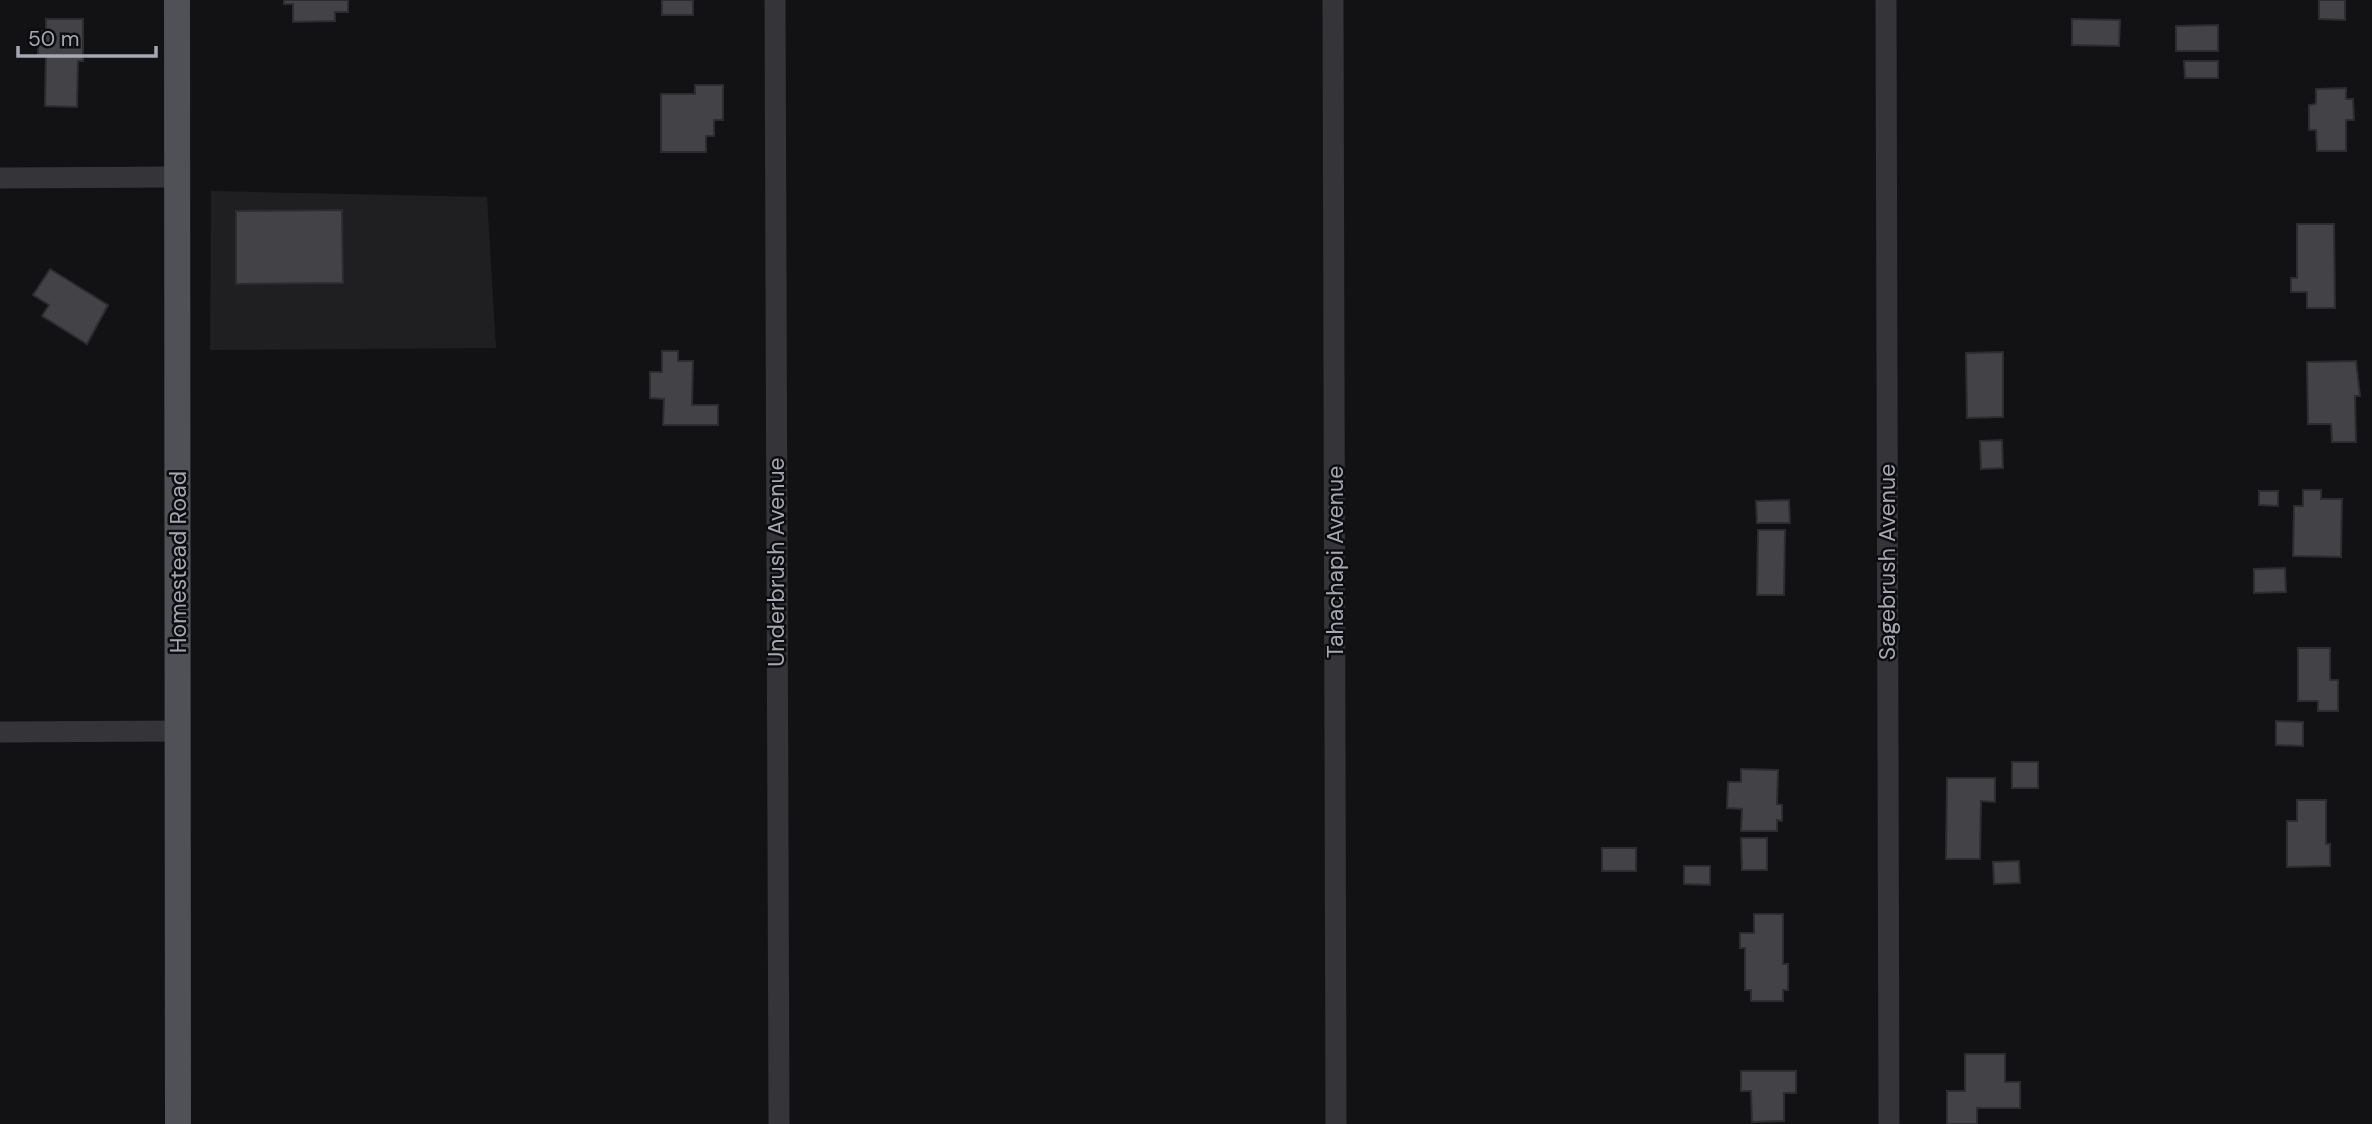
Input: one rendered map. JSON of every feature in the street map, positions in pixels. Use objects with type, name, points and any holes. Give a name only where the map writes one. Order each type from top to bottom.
[{"type":"main road","name":"Homestead Road","points":[[177,0],[178,1124]]},
{"type":"street","name":"Underbrush Avenue","points":[[775,0],[779,1124]]},
{"type":"street","name":"Tahachapi Avenue","points":[[1333,0],[1336,1124]]},
{"type":"street","name":"Sagebrush Avenue","points":[[1886,0],[1889,1124]]},
{"type":"street","points":[[0,178],[177,177]]},
{"type":"street","points":[[0,732],[179,732]]},
{"type":"shaded area","points":[[211,191],[487,197],[496,348],[210,350]]},
{"type":"building","points":[[284,0],[348,0],[348,12],[335,12],[335,21],[293,22],[293,4],[284,4]]},
{"type":"building","points":[[662,0],[693,0],[693,15],[662,15]]},
{"type":"building","points":[[2319,0],[2345,0],[2345,20],[2319,19]]},
{"type":"building","points":[[46,19],[83,19],[83,61],[78,61],[77,107],[45,106],[46,55],[38,55],[38,31],[46,31]]},
{"type":"building","points":[[2072,19],[2120,20],[2119,46],[2072,45]]},
{"type":"building","points":[[2218,25],[2218,51],[2176,51],[2176,26]]},
{"type":"building","points":[[2184,61],[2218,61],[2218,78],[2185,78]]},
{"type":"building","points":[[695,85],[723,85],[723,120],[714,120],[714,136],[706,136],[706,152],[661,152],[661,94],[695,94]]},
{"type":"building","points":[[2346,88],[2346,99],[2353,99],[2354,120],[2346,120],[2346,151],[2317,151],[2316,130],[2309,130],[2309,105],[2316,104],[2316,89]]},
{"type":"building","points":[[342,210],[343,283],[236,284],[236,211]]},
{"type":"building","points":[[2297,224],[2334,224],[2335,308],[2307,308],[2307,292],[2291,292],[2291,278],[2297,278]]},
{"type":"building","points":[[50,269],[108,305],[87,344],[42,316],[49,305],[33,295]]},
{"type":"building","points":[[662,351],[678,351],[678,361],[693,361],[692,405],[718,405],[718,425],[663,425],[664,399],[650,398],[650,372],[662,372]]},
{"type":"building","points":[[2003,352],[2003,417],[1967,418],[1966,353]]},
{"type":"building","points":[[2356,361],[2360,396],[2355,396],[2356,442],[2332,442],[2331,424],[2308,424],[2307,362]]},
{"type":"building","points":[[2002,440],[2003,468],[1981,469],[1980,441]]},
{"type":"building","points":[[2303,490],[2321,490],[2321,499],[2342,499],[2341,557],[2293,556],[2294,506],[2303,506]]},
{"type":"building","points":[[2259,491],[2278,491],[2278,506],[2259,505]]},
{"type":"building","points":[[1789,500],[1790,523],[1757,523],[1756,501]]},
{"type":"building","points":[[1758,530],[1785,530],[1784,595],[1757,595]]},
{"type":"building","points":[[2285,568],[2286,592],[2254,593],[2254,569]]},
{"type":"building","points":[[2298,648],[2330,648],[2330,680],[2338,680],[2338,711],[2318,711],[2318,701],[2298,701]]},
{"type":"building","points":[[2276,721],[2303,722],[2303,746],[2276,745]]},
{"type":"building","points":[[2012,762],[2038,762],[2038,788],[2012,788]]},
{"type":"building","points":[[1741,769],[1778,770],[1777,804],[1782,805],[1782,821],[1777,820],[1777,831],[1741,831],[1742,809],[1727,808],[1728,782],[1741,782]]},
{"type":"building","points":[[1947,778],[1995,778],[1995,802],[1981,801],[1980,859],[1946,859]]},
{"type":"building","points":[[2297,800],[2326,800],[2326,844],[2330,844],[2330,866],[2287,867],[2287,821],[2297,821]]},
{"type":"building","points":[[1741,838],[1767,838],[1767,870],[1742,870]]},
{"type":"building","points":[[1602,848],[1636,848],[1636,871],[1602,871]]},
{"type":"building","points":[[2019,861],[2020,883],[1994,884],[1993,862]]},
{"type":"building","points":[[1684,866],[1710,866],[1710,885],[1684,884]]},
{"type":"building","points":[[1754,914],[1783,914],[1783,964],[1788,964],[1788,990],[1783,990],[1783,1001],[1751,1001],[1751,990],[1745,990],[1745,948],[1740,948],[1740,933],[1754,933]]},
{"type":"building","points":[[1965,1054],[2005,1054],[2005,1082],[2020,1082],[2020,1108],[1977,1108],[1977,1124],[1947,1124],[1947,1091],[1965,1091]]},
{"type":"building","points":[[1741,1071],[1796,1071],[1796,1093],[1784,1093],[1784,1121],[1752,1122],[1751,1091],[1741,1091]]}]
